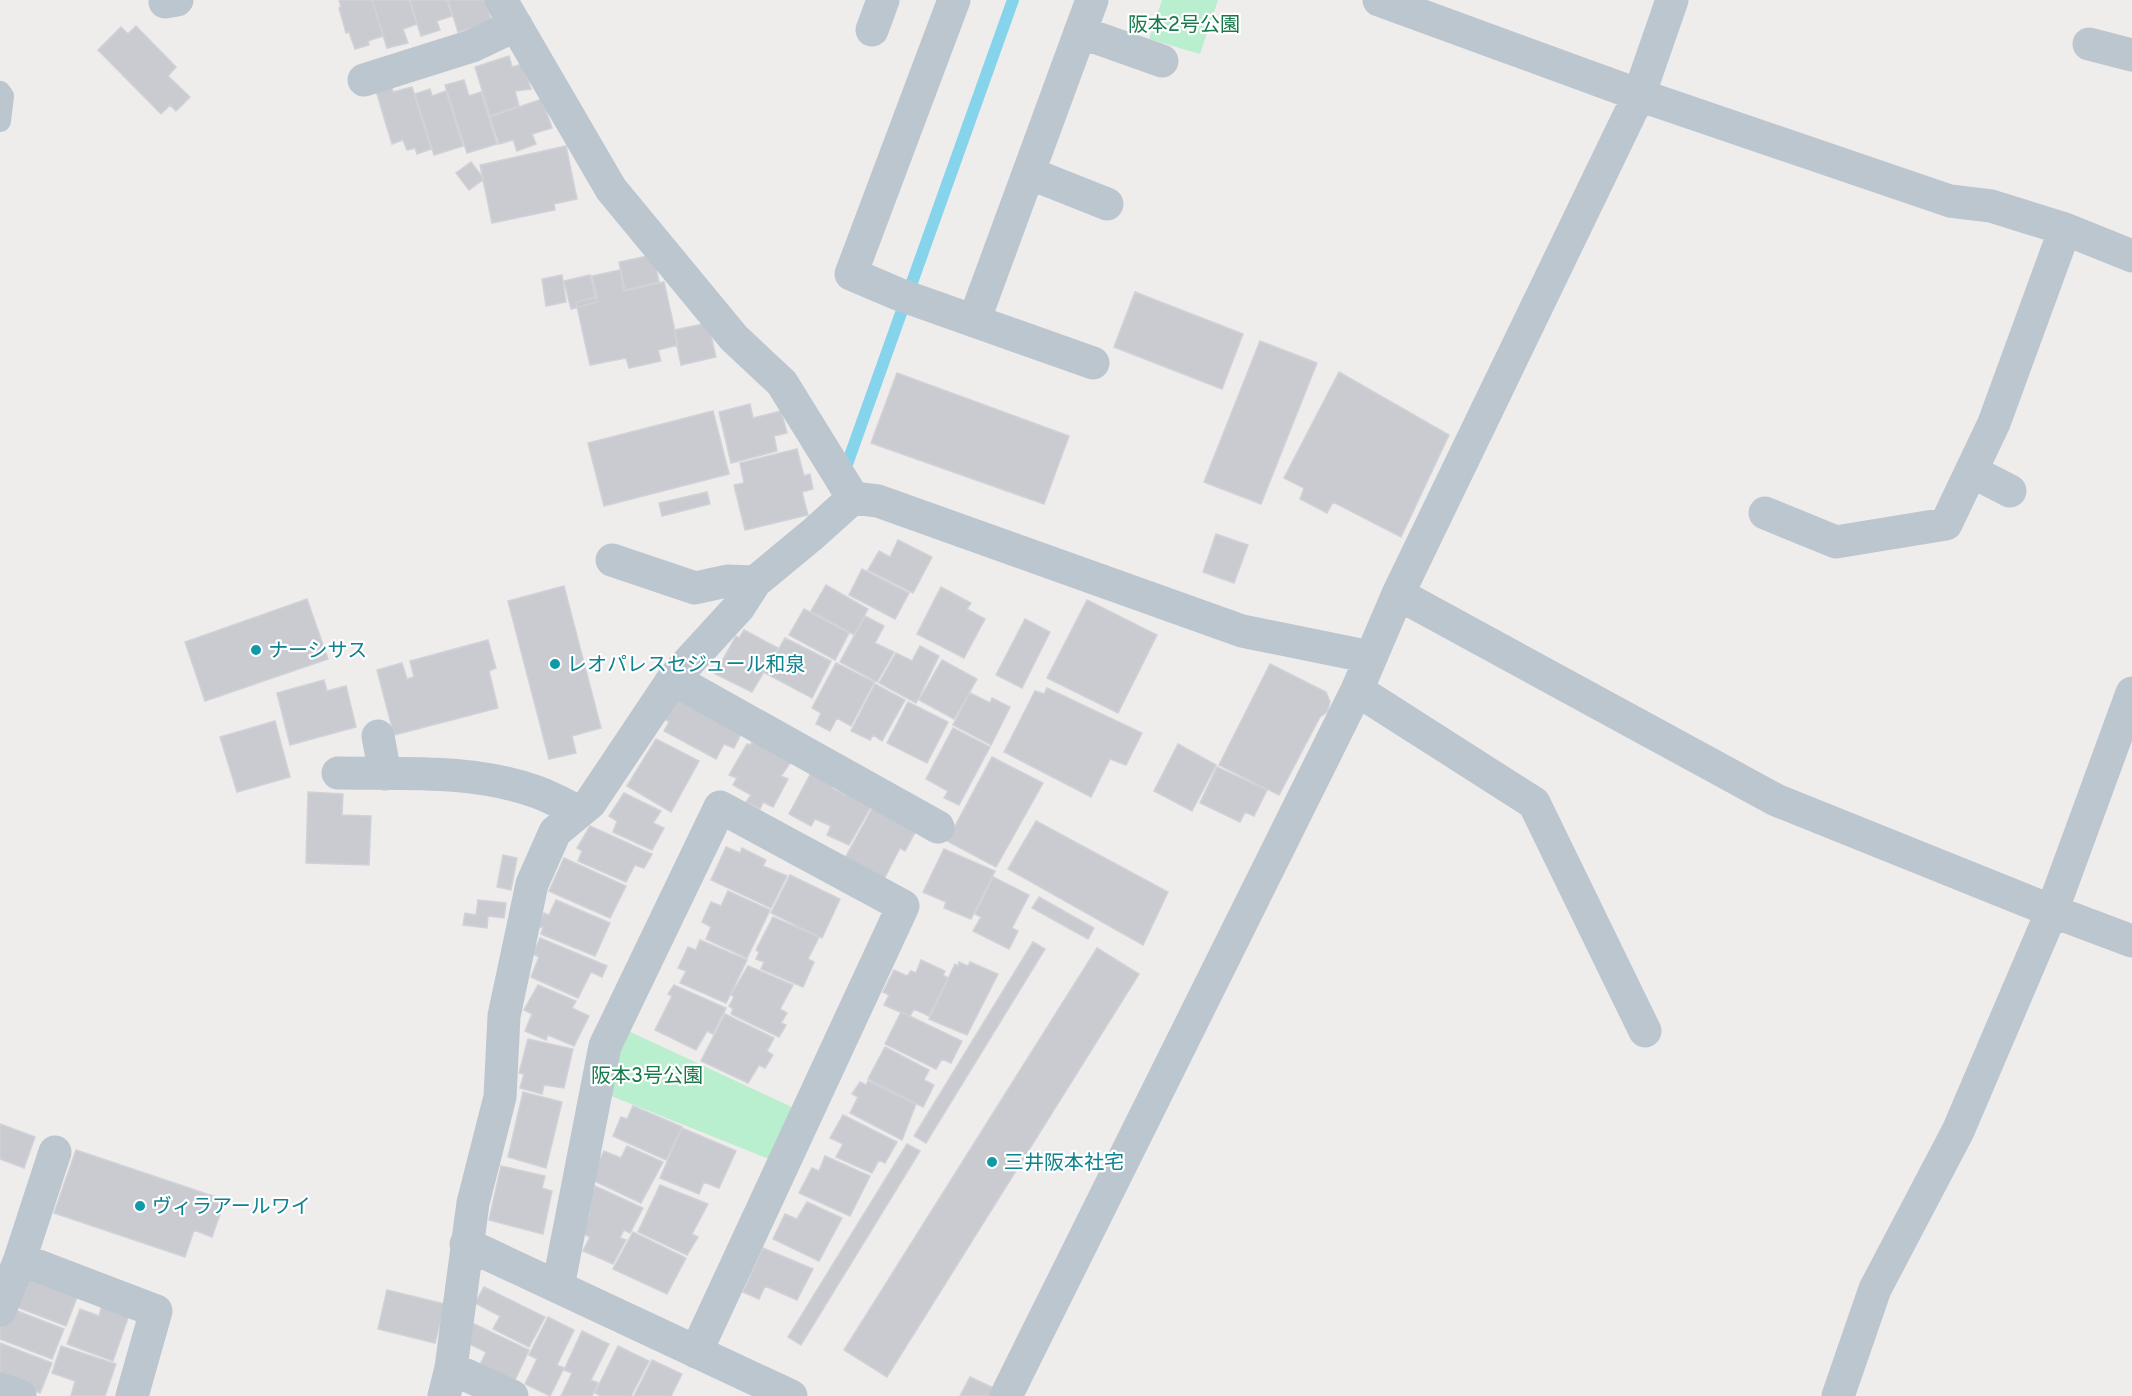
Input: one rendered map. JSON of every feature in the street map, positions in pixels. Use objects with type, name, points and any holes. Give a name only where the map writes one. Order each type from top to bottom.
[{"type":"street","points":[[872,30],[884,0]]},
{"type":"street","points":[[954,0],[851,274],[905,296],[1093,363]]},
{"type":"street","points":[[974,321],[1092,0]]},
{"type":"street","points":[[1379,0],[1639,95],[1950,201],[1991,206],[2065,229],[2132,256]]},
{"type":"street","points":[[1005,1396],[1357,690],[1398,594],[1639,95],[1672,0]]},
{"type":"street","points":[[364,80],[472,46],[508,13],[611,189],[734,338],[782,383],[853,498]]},
{"type":"street","points":[[1080,32],[1162,61]]},
{"type":"street","points":[[2089,44],[2132,54]]},
{"type":"street","points":[[1029,173],[1107,204]]},
{"type":"street","points":[[1765,513],[1836,542],[1946,524],[1994,423],[2065,229]]},
{"type":"street","points":[[1971,471],[2010,491]]},
{"type":"street","points":[[512,1396],[448,1382],[473,1203],[500,1096],[504,1016],[532,884],[555,832],[590,803],[673,679],[739,607],[755,582],[853,498],[878,501],[1242,631],[1370,657]]},
{"type":"street","points":[[612,560],[695,588],[727,582],[755,582]]},
{"type":"street","points":[[1398,594],[1776,800],[2052,911],[2132,940]]},
{"type":"street","points":[[673,679],[938,827]]},
{"type":"street","points":[[1357,690],[1534,803],[1645,1031]]},
{"type":"street","points":[[1838,1396],[1875,1289],[1958,1131],[2052,911],[2132,693]]},
{"type":"street","points":[[378,736],[385,774]]},
{"type":"street","points":[[338,773],[484,778],[537,792],[579,812]]},
{"type":"street","points":[[558,1287],[605,1046],[720,807],[903,906],[696,1352]]},
{"type":"street","points":[[0,1310],[20,1259],[55,1152]]},
{"type":"street","points":[[466,1244],[791,1396]]},
{"type":"street","points":[[20,1259],[156,1311],[132,1396]]},
{"type":"street","points":[[0,1389],[20,1396]]},
{"type":"lane","points":[[0,92],[3,96],[0,121]]},
{"type":"green space","name":"阪本2号公園","points":[[1162,0],[1218,0],[1200,54],[1149,39]]},
{"type":"green space","name":"阪本3号公園","points":[[626,1030],[794,1108],[774,1161],[609,1095]]},
{"type":"building","points":[[339,0],[372,0],[383,36],[368,41],[369,45],[355,49],[349,32],[346,33]]},
{"type":"building","points":[[372,0],[409,0],[417,24],[403,29],[408,43],[387,48]]},
{"type":"building","points":[[410,0],[447,0],[452,16],[437,21],[440,30],[421,36]]},
{"type":"building","points":[[448,0],[485,0],[492,22],[458,32]]},
{"type":"building","points":[[136,26],[176,67],[168,76],[190,97],[176,111],[170,105],[161,114],[98,50],[121,27],[128,34]]},
{"type":"building","points":[[509,56],[512,67],[523,64],[531,89],[515,91],[519,106],[490,116],[475,67]]},
{"type":"building","points":[[464,80],[469,96],[481,92],[497,144],[467,153],[445,85]]},
{"type":"building","points":[[392,86],[393,92],[412,87],[431,149],[417,154],[415,148],[407,150],[403,140],[392,144],[376,91]]},
{"type":"building","points":[[430,89],[432,96],[446,91],[463,146],[434,155],[415,94]]},
{"type":"building","points":[[542,99],[552,128],[532,134],[536,144],[517,151],[513,140],[499,144],[490,117]]},
{"type":"building","points":[[566,146],[577,199],[554,204],[555,210],[492,223],[480,165]]},
{"type":"building","points":[[471,162],[484,179],[469,190],[456,173]]},
{"type":"building","points":[[653,255],[659,282],[625,290],[619,262]]},
{"type":"building","points":[[620,270],[624,291],[664,282],[678,345],[658,350],[661,361],[629,368],[626,358],[590,365],[576,302],[597,297],[592,276]]},
{"type":"building","points":[[562,275],[566,302],[546,306],[542,279]]},
{"type":"building","points":[[590,275],[597,302],[571,309],[564,281]]},
{"type":"building","points":[[1135,292],[1243,334],[1222,389],[1114,347]]},
{"type":"building","points":[[708,323],[716,357],[681,365],[674,330]]},
{"type":"building","points":[[1260,341],[1317,363],[1261,504],[1204,482]]},
{"type":"building","points":[[1339,372],[1449,435],[1401,537],[1333,502],[1327,513],[1300,499],[1304,488],[1284,478]]},
{"type":"building","points":[[897,373],[1069,436],[1044,504],[871,443]]},
{"type":"building","points":[[750,404],[753,418],[781,411],[787,433],[774,436],[777,451],[731,463],[719,412]]},
{"type":"building","points":[[713,411],[729,474],[604,506],[588,443]]},
{"type":"building","points":[[797,449],[804,476],[810,474],[813,489],[802,492],[808,515],[745,530],[734,485],[744,483],[740,463]]},
{"type":"building","points":[[707,492],[710,504],[662,516],[659,503]]},
{"type":"building","points":[[1216,534],[1248,545],[1234,583],[1203,572]]},
{"type":"building","points":[[898,540],[932,557],[913,593],[868,570],[879,551],[890,557]]},
{"type":"building","points":[[862,569],[909,593],[895,619],[849,595]]},
{"type":"building","points":[[826,585],[868,609],[854,635],[811,611]]},
{"type":"building","name":"レオパレスセジュール和泉","points":[[564,586],[601,728],[572,736],[576,753],[549,759],[508,601]]},
{"type":"building","points":[[941,587],[971,603],[967,609],[985,619],[964,658],[917,634]]},
{"type":"building","name":"ナーシサス","points":[[307,599],[328,659],[205,701],[185,642]]},
{"type":"building","points":[[1087,600],[1157,635],[1118,713],[1047,678]]},
{"type":"building","points":[[804,609],[849,633],[835,660],[789,635]]},
{"type":"building","points":[[865,616],[884,626],[875,643],[894,652],[877,682],[840,662]]},
{"type":"building","points":[[1025,619],[1050,632],[1022,688],[996,675]]},
{"type":"building","points":[[744,630],[778,648],[752,692],[715,674],[736,636],[739,638]]},
{"type":"building","points":[[785,638],[831,661],[812,698],[765,673]]},
{"type":"building","points":[[488,640],[496,668],[489,671],[498,708],[394,735],[377,670],[402,663],[407,679],[414,677],[410,661]]},
{"type":"building","points":[[920,646],[939,656],[916,703],[879,683],[896,653],[912,661]]},
{"type":"building","points":[[942,660],[977,679],[954,719],[919,700]]},
{"type":"building","points":[[836,663],[874,682],[851,726],[837,718],[830,731],[816,724],[821,713],[812,708]]},
{"type":"building","points":[[1270,664],[1326,692],[1330,702],[1327,712],[1320,717],[1279,795],[1219,765]]},
{"type":"building","points":[[324,680],[327,691],[346,686],[356,727],[290,745],[277,693]]},
{"type":"building","points":[[875,684],[905,700],[882,741],[873,735],[870,740],[851,731]]},
{"type":"building","points":[[1047,688],[1142,733],[1126,765],[1110,759],[1091,797],[1004,752],[1035,691],[1044,694]]},
{"type":"building","points":[[970,693],[990,703],[992,698],[1010,707],[991,745],[953,725]]},
{"type":"building","points":[[674,696],[741,734],[734,748],[724,744],[716,759],[664,731],[669,722],[663,718]]},
{"type":"building","points":[[908,702],[948,722],[927,763],[887,743]]},
{"type":"building","points":[[275,721],[290,777],[237,792],[220,737]]},
{"type":"building","points":[[953,728],[990,747],[959,805],[944,798],[948,791],[926,779]]},
{"type":"building","points":[[656,739],[699,761],[671,812],[627,786]]},
{"type":"building","points":[[752,742],[793,759],[781,776],[788,779],[773,807],[763,802],[760,809],[746,802],[751,795],[733,785],[737,778],[729,775],[747,744],[750,745]]},
{"type":"building","points":[[1178,744],[1216,765],[1192,811],[1154,791]]},
{"type":"building","points":[[992,757],[1043,783],[996,867],[947,841]]},
{"type":"building","points":[[1217,767],[1267,790],[1254,816],[1245,812],[1240,822],[1200,803]]},
{"type":"building","points":[[812,771],[835,782],[832,788],[846,795],[849,791],[873,803],[849,845],[827,835],[831,826],[815,819],[811,826],[789,814]]},
{"type":"building","points":[[308,792],[343,794],[342,815],[371,816],[369,865],[306,863]]},
{"type":"building","points":[[624,793],[661,811],[653,823],[664,828],[652,850],[613,832],[617,821],[609,816]]},
{"type":"building","points":[[873,807],[917,829],[905,851],[900,848],[884,879],[844,860]]},
{"type":"building","points":[[1036,821],[1168,892],[1143,945],[1008,869]]},
{"type":"building","points":[[590,826],[652,854],[644,868],[635,865],[626,882],[578,861],[582,851],[577,848]]},
{"type":"building","points":[[726,847],[740,853],[742,848],[766,860],[763,866],[787,876],[771,908],[711,880]]},
{"type":"building","points":[[944,849],[995,871],[971,919],[944,908],[946,902],[923,892]]},
{"type":"building","points":[[503,855],[517,858],[511,890],[497,887]]},
{"type":"building","points":[[564,858],[626,886],[610,918],[549,891]]},
{"type":"building","points":[[790,875],[840,899],[822,938],[771,913]]},
{"type":"building","points":[[993,877],[1029,895],[1012,928],[1018,931],[1009,949],[973,931],[981,917],[975,914]]},
{"type":"building","points":[[728,891],[770,910],[747,958],[706,939],[711,927],[702,922],[711,902],[721,906]]},
{"type":"building","points":[[1039,897],[1094,928],[1088,939],[1032,908]]},
{"type":"building","points":[[478,900],[506,903],[504,918],[488,916],[487,928],[463,925],[465,913],[476,915]]},
{"type":"building","points":[[556,900],[610,923],[595,956],[541,934],[543,928],[538,926],[544,913],[549,915]]},
{"type":"building","points":[[773,917],[819,937],[808,959],[814,962],[803,987],[761,969],[764,962],[756,959],[759,952],[756,950]]},
{"type":"building","points":[[540,938],[607,966],[602,977],[591,972],[578,998],[531,977],[539,957],[533,954]]},
{"type":"building","points":[[700,940],[747,960],[726,1003],[680,983],[686,971],[678,968],[688,947],[696,950]]},
{"type":"building","points":[[1033,942],[1045,949],[926,1143],[914,1136]]},
{"type":"building","name":"三井阪本社宅","points":[[1097,948],[1139,974],[887,1377],[844,1350]]},
{"type":"building","points":[[921,960],[945,971],[943,975],[948,978],[929,1016],[914,1009],[910,1016],[884,1005],[889,995],[883,992],[894,970],[907,976],[911,971],[916,973]]},
{"type":"building","points":[[959,962],[968,966],[970,962],[998,974],[967,1035],[929,1019],[955,964],[958,966]]},
{"type":"building","points":[[748,966],[793,985],[780,1009],[787,1013],[781,1023],[786,1025],[779,1037],[731,1014],[733,1009],[729,1006],[734,997],[731,995]]},
{"type":"building","points":[[538,985],[576,1001],[572,1008],[589,1016],[574,1046],[548,1035],[546,1040],[525,1031],[532,1014],[524,1010]]},
{"type":"building","points":[[674,985],[726,1008],[713,1034],[707,1031],[696,1050],[655,1030],[672,996],[668,994]]},
{"type":"building","points":[[901,1012],[962,1041],[951,1063],[942,1059],[936,1069],[885,1044]]},
{"type":"building","points":[[725,1014],[774,1038],[767,1051],[773,1055],[765,1068],[759,1065],[748,1083],[701,1061]]},
{"type":"building","points":[[528,1039],[573,1049],[564,1088],[544,1085],[542,1094],[520,1088],[524,1074],[519,1073]]},
{"type":"building","points":[[885,1047],[929,1070],[924,1080],[934,1085],[923,1107],[868,1079]]},
{"type":"building","points":[[868,1081],[916,1104],[902,1140],[850,1113],[858,1097],[852,1094],[860,1082],[866,1085]]},
{"type":"building","points":[[523,1092],[562,1102],[546,1168],[508,1157]]},
{"type":"building","points":[[633,1106],[682,1127],[666,1160],[613,1136],[621,1117],[627,1119]]},
{"type":"building","points":[[843,1115],[897,1142],[885,1163],[879,1160],[872,1173],[836,1157],[843,1144],[830,1138]]},
{"type":"building","points":[[0,1124],[35,1137],[24,1168],[0,1159]]},
{"type":"building","points":[[682,1128],[736,1151],[719,1188],[704,1182],[699,1194],[660,1178]]},
{"type":"building","points":[[907,1144],[920,1151],[801,1345],[788,1337]]},
{"type":"building","points":[[627,1146],[663,1162],[641,1203],[590,1179],[604,1151],[621,1158]]},
{"type":"building","name":"ヴィラアールワイ","points":[[76,1150],[225,1200],[212,1237],[194,1230],[185,1257],[54,1213]]},
{"type":"building","points":[[825,1156],[870,1176],[850,1216],[799,1193],[812,1168],[819,1171]]},
{"type":"building","points":[[501,1166],[545,1176],[542,1188],[552,1191],[543,1234],[489,1220]]},
{"type":"building","points":[[660,1185],[708,1204],[692,1234],[698,1237],[687,1255],[638,1232]]},
{"type":"building","points":[[595,1186],[643,1208],[630,1233],[624,1230],[620,1238],[626,1240],[613,1264],[583,1251],[590,1237],[580,1232],[590,1214],[583,1209]]},
{"type":"building","points":[[807,1202],[842,1218],[819,1261],[773,1239],[785,1214],[797,1219]]},
{"type":"building","points":[[633,1232],[686,1258],[667,1294],[613,1269]]},
{"type":"building","points":[[763,1248],[813,1269],[797,1300],[765,1286],[759,1299],[743,1292]]},
{"type":"building","points":[[21,1274],[78,1295],[66,1326],[9,1304]]},
{"type":"building","points":[[484,1287],[545,1317],[529,1347],[493,1329],[500,1316],[475,1303]]},
{"type":"building","points":[[387,1290],[445,1304],[435,1343],[378,1329]]},
{"type":"building","points":[[102,1305],[129,1315],[113,1361],[67,1344],[80,1309],[99,1316]]},
{"type":"building","points":[[7,1307],[64,1329],[52,1359],[0,1339],[0,1326]]},
{"type":"building","points":[[548,1317],[574,1330],[557,1365],[564,1368],[550,1396],[525,1384],[537,1359],[529,1355]]},
{"type":"building","points":[[470,1322],[529,1350],[514,1382],[480,1365],[486,1352],[461,1340]]},
{"type":"building","points":[[582,1331],[609,1344],[591,1380],[598,1383],[592,1396],[561,1396],[572,1373],[564,1370]]},
{"type":"building","points":[[0,1343],[52,1363],[40,1393],[0,1378]]},
{"type":"building","points":[[61,1346],[116,1364],[105,1396],[71,1396],[75,1381],[52,1373]]},
{"type":"building","points":[[618,1346],[649,1361],[631,1396],[601,1396],[595,1393]]},
{"type":"building","points":[[652,1360],[682,1374],[671,1396],[634,1396]]},
{"type":"building","points":[[970,1377],[996,1389],[992,1396],[960,1396]]},
{"type":"waterway","points":[[846,467],[1013,0]]},
{"type":"place","name":"ナーシサス","points":[[256,650]]},
{"type":"place","name":"レオパレスセジュール和泉","points":[[555,664]]},
{"type":"place","name":"三井阪本社宅","points":[[992,1162]]},
{"type":"place","name":"ヴィラアールワイ","points":[[140,1206]]}]
